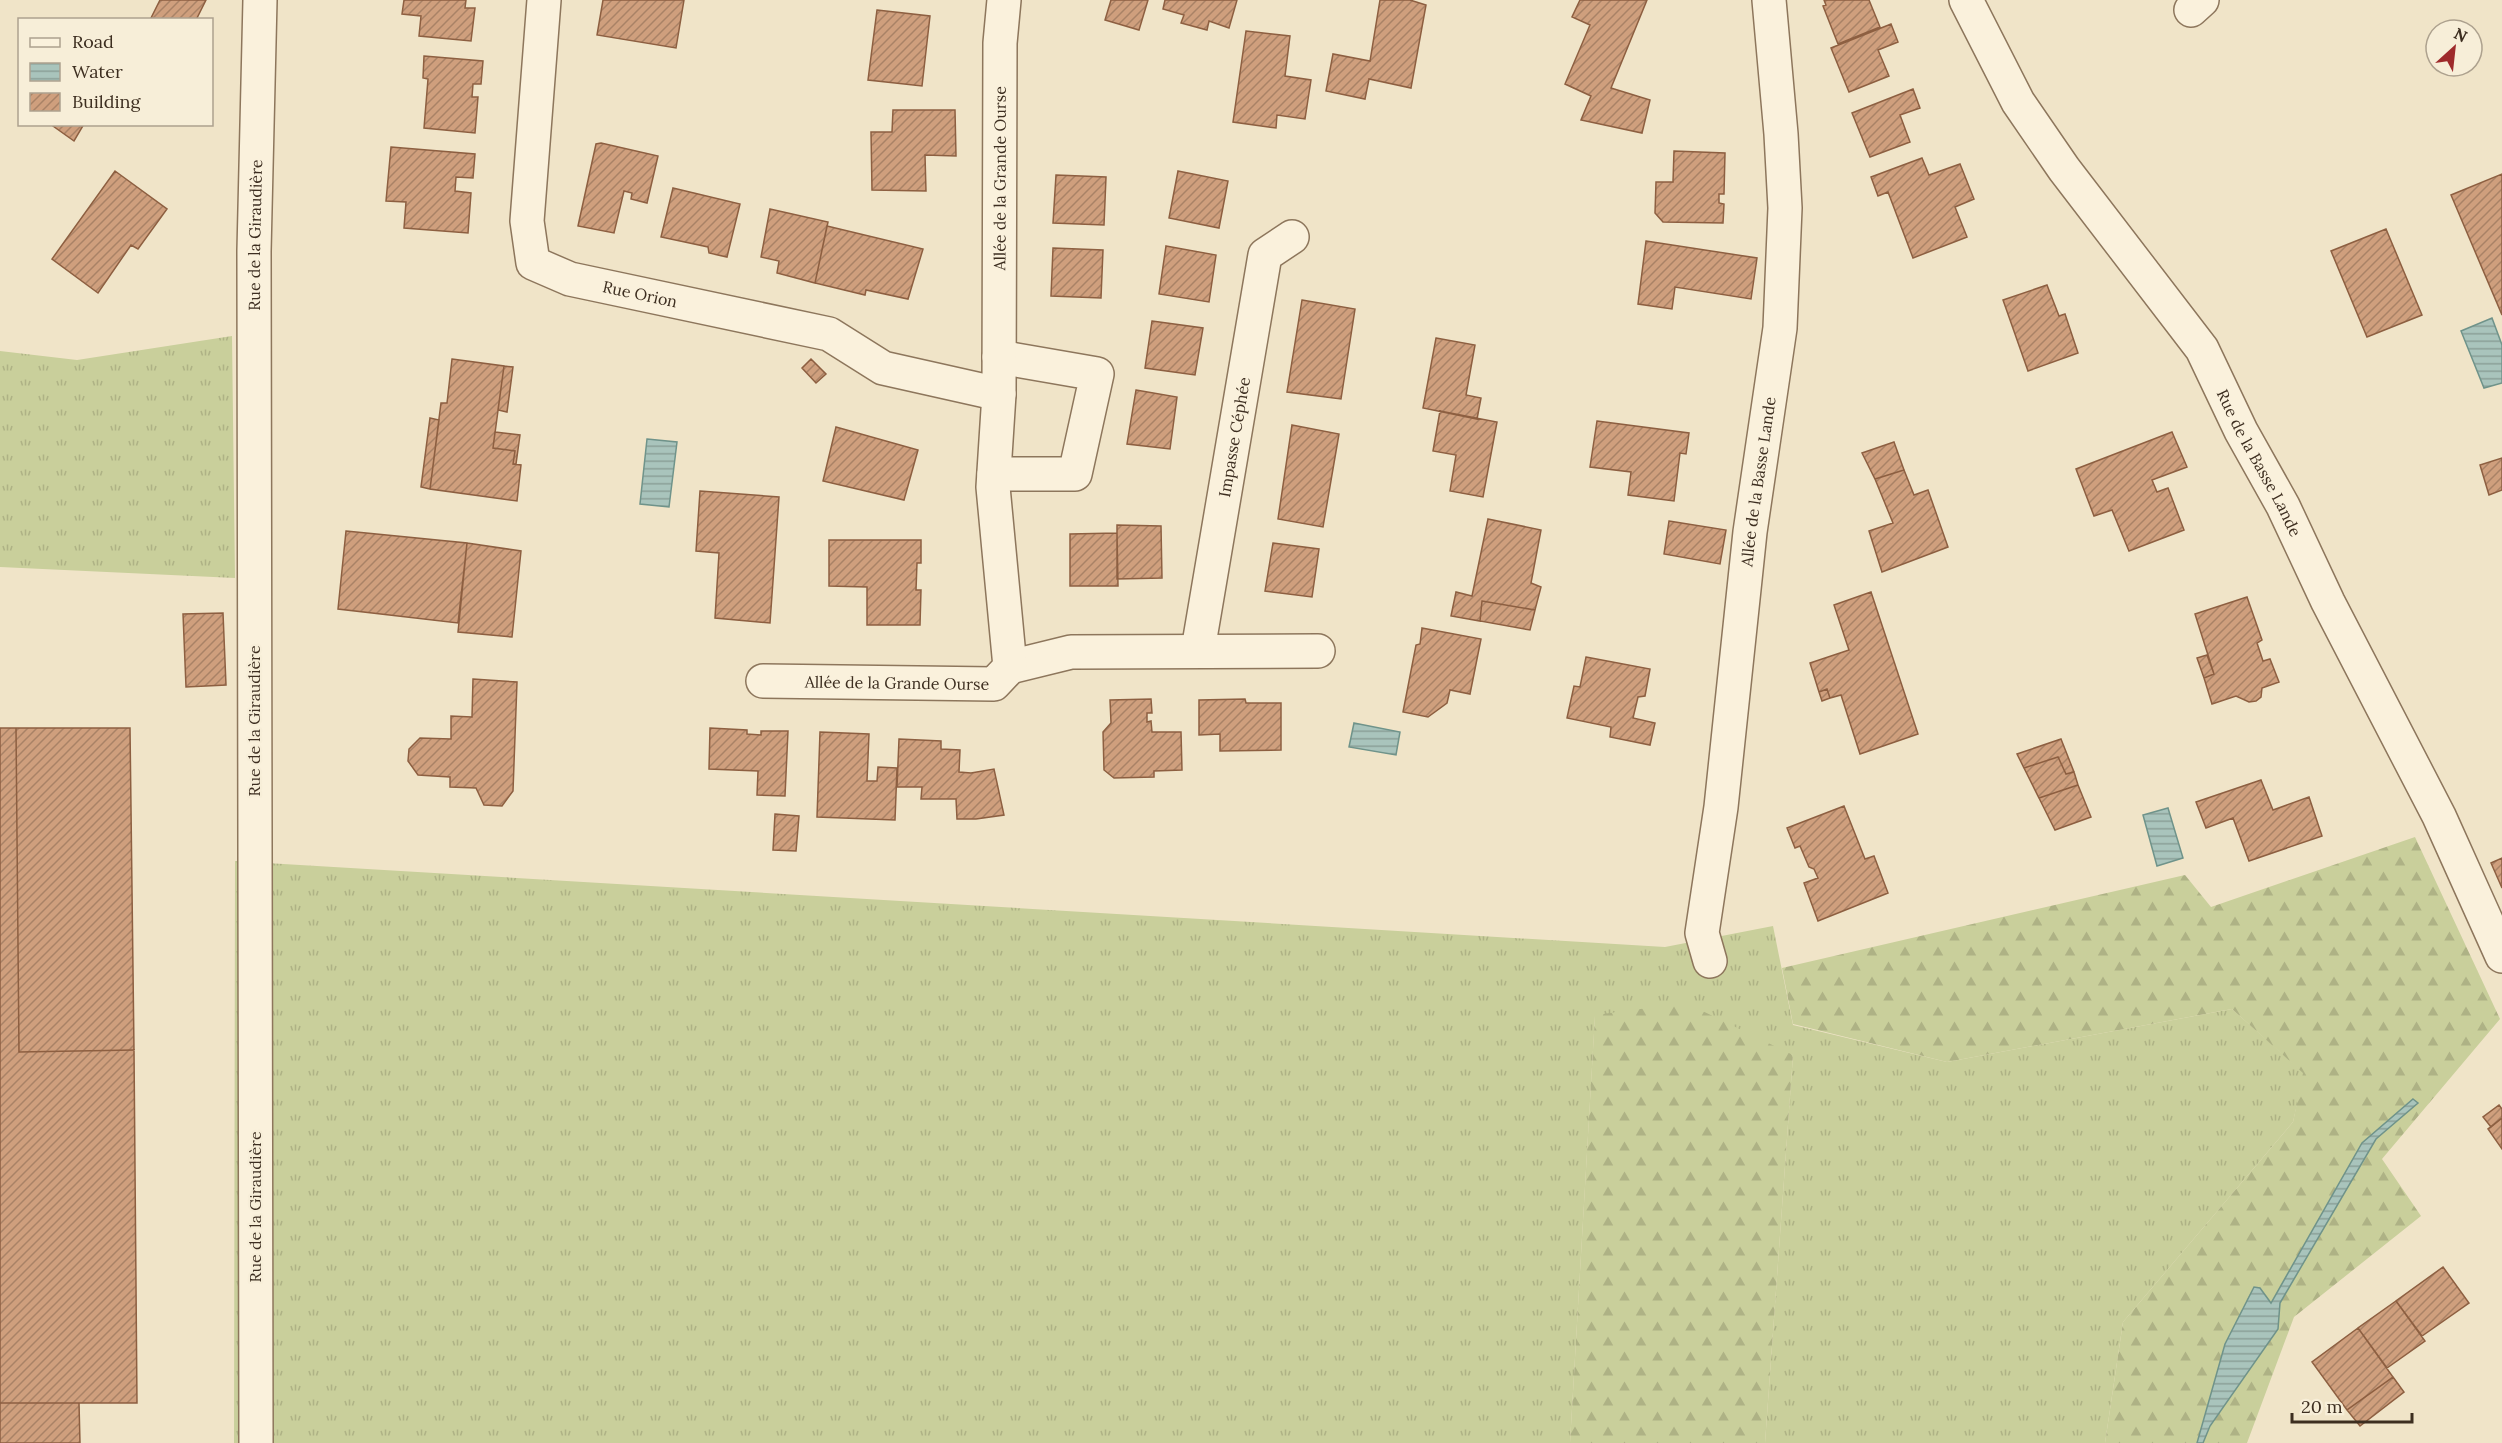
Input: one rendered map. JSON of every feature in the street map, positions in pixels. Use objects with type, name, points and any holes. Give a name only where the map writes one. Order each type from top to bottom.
[{"type":"street","name":"Rue de la Giraudière","points":[[256,1443],[254,251],[260,0]]},
{"type":"street","name":"Rue Orion","points":[[544,0],[527,221],[533,263],[570,279],[829,334],[883,368],[999,394]]},
{"type":"street","name":"Allée de la Grande Ourse","points":[[763,681],[994,684],[1010,667],[993,488],[999,394],[1000,43],[1004,0]]},
{"type":"street","name":"Allée de la Basse Lande","points":[[1710,961],[1702,933],[1722,795],[1750,532],[1780,328],[1785,208],[1769,0]]},
{"type":"street","name":"Rue de la Basse Lande","points":[[1966,0],[2018,102],[2064,169],[2202,349],[2241,431],[2283,506],[2328,602],[2439,816],[2502,956]]},
{"type":"street","name":"Impasse Céphée","points":[[1198,650],[1265,255],[1292,237]]},
{"type":"street","points":[[994,474],[1075,474],[1097,374],[999,357]]},
{"type":"street","points":[[1010,667],[1071,651],[1318,651]]},
{"type":"green space","points":[[232,336],[235,578],[0,567],[0,351],[77,360]]},
{"type":"green space","points":[[2415,837],[2500,1019],[2382,1159],[2421,1216],[2294,1317],[2247,1443],[2105,1443],[2123,1322],[2293,1122],[2303,1073],[2232,1009],[1947,1062],[1793,1024],[1782,968],[2185,875],[2211,907]]},
{"type":"green space","points":[[235,861],[1665,947],[1773,926],[1793,1025],[1947,1062],[2232,1009],[2304,1073],[2293,1122],[2123,1322],[2105,1443],[1765,1443],[1793,1055],[1595,1016],[1570,1443],[234,1443]]},
{"type":"green space","points":[[1686,1003],[1793,1055],[1765,1443],[1570,1443],[1595,1015]]},
{"type":"water","points":[[2492,318],[2502,345],[2502,383],[2484,388],[2461,331]]},
{"type":"water","points":[[647,439],[677,442],[669,507],[640,504]]},
{"type":"water","points":[[1354,723],[1400,732],[1396,755],[1349,747]]},
{"type":"water","points":[[2168,808],[2183,858],[2157,866],[2143,815]]},
{"type":"water","points":[[2413,1099],[2418,1103],[2376,1139],[2280,1303],[2278,1329],[2210,1426],[2203,1443],[2197,1443],[2225,1344],[2254,1287],[2260,1288],[2271,1303],[2362,1143]]},
{"type":"building","points":[[160,0],[206,0],[197,18],[151,18]]},
{"type":"building","points":[[404,0],[466,0],[465,8],[475,8],[471,41],[419,36],[421,16],[402,14]]},
{"type":"building","points":[[603,0],[684,0],[676,48],[597,35]]},
{"type":"building","points":[[1111,0],[1148,0],[1139,30],[1105,20]]},
{"type":"building","points":[[1165,0],[1237,0],[1229,28],[1209,21],[1207,30],[1181,23],[1184,15],[1163,9]]},
{"type":"building","points":[[1380,0],[1410,0],[1426,5],[1411,88],[1369,79],[1365,99],[1326,91],[1333,54],[1370,61]]},
{"type":"building","points":[[1580,0],[1647,0],[1611,88],[1650,100],[1642,133],[1581,120],[1591,96],[1565,84],[1590,25],[1572,17]]},
{"type":"building","points":[[1824,0],[1869,0],[1880,27],[1838,44],[1823,6],[1826,5]]},
{"type":"building","points":[[877,10],[930,16],[922,86],[868,80]]},
{"type":"building","points":[[1891,24],[1898,42],[1878,50],[1889,76],[1849,92],[1831,48]]},
{"type":"building","points":[[1246,31],[1290,36],[1285,76],[1311,80],[1305,119],[1277,115],[1276,128],[1233,122]]},
{"type":"building","points":[[424,56],[483,61],[481,84],[473,84],[472,97],[478,97],[475,133],[424,128],[428,79],[423,78]]},
{"type":"building","points":[[1913,89],[1920,108],[1900,115],[1910,142],[1870,157],[1852,113]]},
{"type":"building","points":[[893,110],[955,110],[956,156],[925,155],[926,191],[872,190],[871,132],[892,132]]},
{"type":"building","points":[[53,126],[83,126],[74,141]]},
{"type":"building","points":[[601,143],[658,156],[647,203],[631,199],[632,193],[624,191],[614,233],[578,226],[596,144]]},
{"type":"building","points":[[391,147],[475,154],[473,178],[456,177],[455,191],[471,193],[468,233],[404,228],[406,202],[386,201]]},
{"type":"building","points":[[1674,151],[1725,153],[1724,194],[1719,194],[1719,203],[1724,204],[1723,223],[1663,222],[1655,213],[1656,182],[1673,182]]},
{"type":"building","points":[[1922,158],[1929,175],[1960,164],[1974,199],[1955,207],[1967,237],[1913,258],[1888,192],[1878,196],[1871,177]]},
{"type":"building","points":[[115,171],[167,209],[138,249],[131,245],[98,293],[52,259]]},
{"type":"building","points":[[1178,171],[1228,181],[1219,228],[1169,218]]},
{"type":"building","points":[[2502,174],[2502,315],[2451,195]]},
{"type":"building","points":[[1056,175],[1106,177],[1104,225],[1053,223]]},
{"type":"building","points":[[673,188],[740,204],[727,257],[709,253],[708,247],[661,237]]},
{"type":"building","points":[[770,209],[828,222],[815,283],[777,273],[779,261],[761,257]]},
{"type":"building","points":[[827,226],[923,249],[908,299],[866,290],[865,295],[815,283]]},
{"type":"building","points":[[2386,229],[2422,315],[2367,337],[2331,251]]},
{"type":"building","points":[[1646,241],[1757,258],[1751,299],[1675,287],[1672,309],[1638,304]]},
{"type":"building","points":[[1166,246],[1216,255],[1209,302],[1159,294]]},
{"type":"building","points":[[1053,248],[1103,250],[1101,298],[1051,296]]},
{"type":"building","points":[[2047,285],[2059,316],[2065,314],[2078,353],[2028,371],[2003,300]]},
{"type":"building","points":[[1302,300],[1355,309],[1341,399],[1287,392]]},
{"type":"building","points":[[1152,321],[1203,328],[1195,375],[1145,368]]},
{"type":"building","points":[[1436,338],[1475,345],[1466,395],[1481,398],[1477,419],[1423,408]]},
{"type":"building","points":[[452,359],[504,366],[493,448],[515,451],[513,464],[521,465],[517,501],[430,489],[441,403],[447,403]]},
{"type":"building","points":[[811,359],[826,374],[816,383],[802,368]]},
{"type":"building","points":[[504,366],[513,367],[507,412],[498,410]]},
{"type":"building","points":[[1136,390],[1177,397],[1170,449],[1127,444]]},
{"type":"building","points":[[1440,411],[1497,422],[1483,497],[1450,491],[1456,455],[1433,451]]},
{"type":"building","points":[[430,418],[439,420],[430,489],[421,487]]},
{"type":"building","points":[[1597,421],[1689,433],[1686,454],[1680,453],[1674,501],[1628,495],[1631,472],[1590,467]]},
{"type":"building","points":[[1292,425],[1339,434],[1323,527],[1278,519]]},
{"type":"building","points":[[836,427],[918,450],[904,500],[823,481]]},
{"type":"building","points":[[495,432],[520,435],[516,464],[513,464],[515,451],[493,448]]},
{"type":"building","points":[[2172,432],[2187,467],[2152,480],[2157,492],[2168,488],[2184,530],[2129,551],[2112,510],[2094,516],[2076,469]]},
{"type":"building","points":[[1894,442],[1904,470],[1875,479],[1862,453]]},
{"type":"building","points":[[2502,458],[2502,490],[2489,495],[2480,465]]},
{"type":"building","points":[[1904,470],[1914,495],[1928,490],[1948,547],[1882,572],[1869,531],[1893,523],[1875,479]]},
{"type":"building","points":[[700,491],[779,497],[770,623],[715,618],[719,553],[696,551]]},
{"type":"building","points":[[1488,519],[1541,530],[1531,583],[1541,587],[1535,610],[1482,601],[1480,621],[1451,616],[1456,592],[1472,596]]},
{"type":"building","points":[[1669,521],[1726,530],[1720,564],[1664,554]]},
{"type":"building","points":[[1117,525],[1161,526],[1162,578],[1117,579]]},
{"type":"building","points":[[346,531],[467,543],[458,623],[338,609]]},
{"type":"building","points":[[1117,533],[1118,586],[1070,586],[1070,534]]},
{"type":"building","points":[[829,540],[921,540],[921,563],[917,563],[916,590],[921,590],[920,625],[867,625],[867,587],[829,586]]},
{"type":"building","points":[[467,543],[521,551],[512,637],[458,632]]},
{"type":"building","points":[[1273,543],[1319,549],[1312,597],[1265,591]]},
{"type":"building","points":[[1871,592],[1918,734],[1860,754],[1841,695],[1830,698],[1827,689],[1819,692],[1810,663],[1849,650],[1834,605]]},
{"type":"building","points":[[2247,597],[2262,640],[2257,643],[2263,661],[2270,659],[2279,682],[2262,688],[2261,697],[2256,701],[2249,702],[2236,696],[2212,704],[2204,678],[2214,674],[2195,614]]},
{"type":"building","points":[[1482,601],[1535,610],[1530,630],[1480,621]]},
{"type":"building","points":[[223,613],[226,685],[186,687],[183,614]]},
{"type":"building","points":[[1422,628],[1481,639],[1470,694],[1450,690],[1447,703],[1428,717],[1403,712],[1416,645],[1420,644]]},
{"type":"building","points":[[2207,655],[2214,674],[2204,678],[2197,658]]},
{"type":"building","points":[[1586,657],[1650,669],[1645,696],[1638,697],[1633,718],[1655,723],[1650,745],[1610,737],[1611,727],[1567,718],[1574,686],[1580,687]]},
{"type":"building","points":[[473,679],[517,682],[513,791],[502,806],[484,805],[476,788],[450,787],[450,777],[418,775],[408,761],[409,749],[420,738],[451,739],[451,716],[472,717]]},
{"type":"building","points":[[1827,689],[1830,698],[1822,701],[1819,692]]},
{"type":"building","points":[[1151,699],[1152,713],[1147,713],[1147,722],[1151,721],[1152,732],[1181,732],[1182,770],[1154,771],[1154,777],[1114,778],[1104,770],[1103,732],[1111,723],[1110,700]]},
{"type":"building","points":[[1245,699],[1246,703],[1281,703],[1281,750],[1220,751],[1220,734],[1199,735],[1199,700]]},
{"type":"building","points":[[0,728],[16,728],[19,1052],[134,1050],[137,1403],[0,1403]]},
{"type":"building","points":[[16,728],[130,728],[134,1050],[19,1052]]},
{"type":"building","points":[[710,728],[747,730],[747,734],[761,735],[761,731],[788,731],[785,796],[757,795],[758,771],[709,769]]},
{"type":"building","points":[[820,732],[869,734],[867,781],[877,781],[878,767],[897,768],[895,820],[817,817]]},
{"type":"building","points":[[899,739],[941,741],[941,749],[960,750],[959,772],[971,773],[994,769],[1004,815],[957,819],[956,799],[921,799],[922,787],[897,787]]},
{"type":"building","points":[[2061,739],[2074,772],[2066,774],[2058,757],[2024,768],[2017,754]]},
{"type":"building","points":[[2058,757],[2066,774],[2074,772],[2078,785],[2039,798],[2024,768]]},
{"type":"building","points":[[2261,780],[2273,810],[2309,797],[2322,836],[2249,861],[2233,818],[2206,828],[2196,802]]},
{"type":"building","points":[[2078,785],[2091,817],[2055,830],[2039,798]]},
{"type":"building","points":[[1844,806],[1865,859],[1874,856],[1888,893],[1818,921],[1804,883],[1818,878],[1814,869],[1809,867],[1800,846],[1795,848],[1787,828]]},
{"type":"building","points":[[775,814],[799,816],[796,851],[773,850]]},
{"type":"building","points":[[2502,858],[2502,888],[2491,863]]},
{"type":"building","points":[[2499,1105],[2502,1109],[2502,1118],[2491,1127],[2483,1117]]},
{"type":"building","points":[[2502,1118],[2502,1149],[2488,1129]]},
{"type":"building","points":[[2443,1267],[2469,1303],[2422,1336],[2396,1301]]},
{"type":"building","points":[[2396,1301],[2425,1341],[2387,1368],[2358,1328]]},
{"type":"building","points":[[2358,1328],[2393,1377],[2347,1410],[2312,1362]]},
{"type":"building","points":[[2393,1377],[2404,1392],[2360,1426],[2347,1410]]},
{"type":"building","points":[[0,1403],[79,1403],[80,1443],[0,1443]]}]
